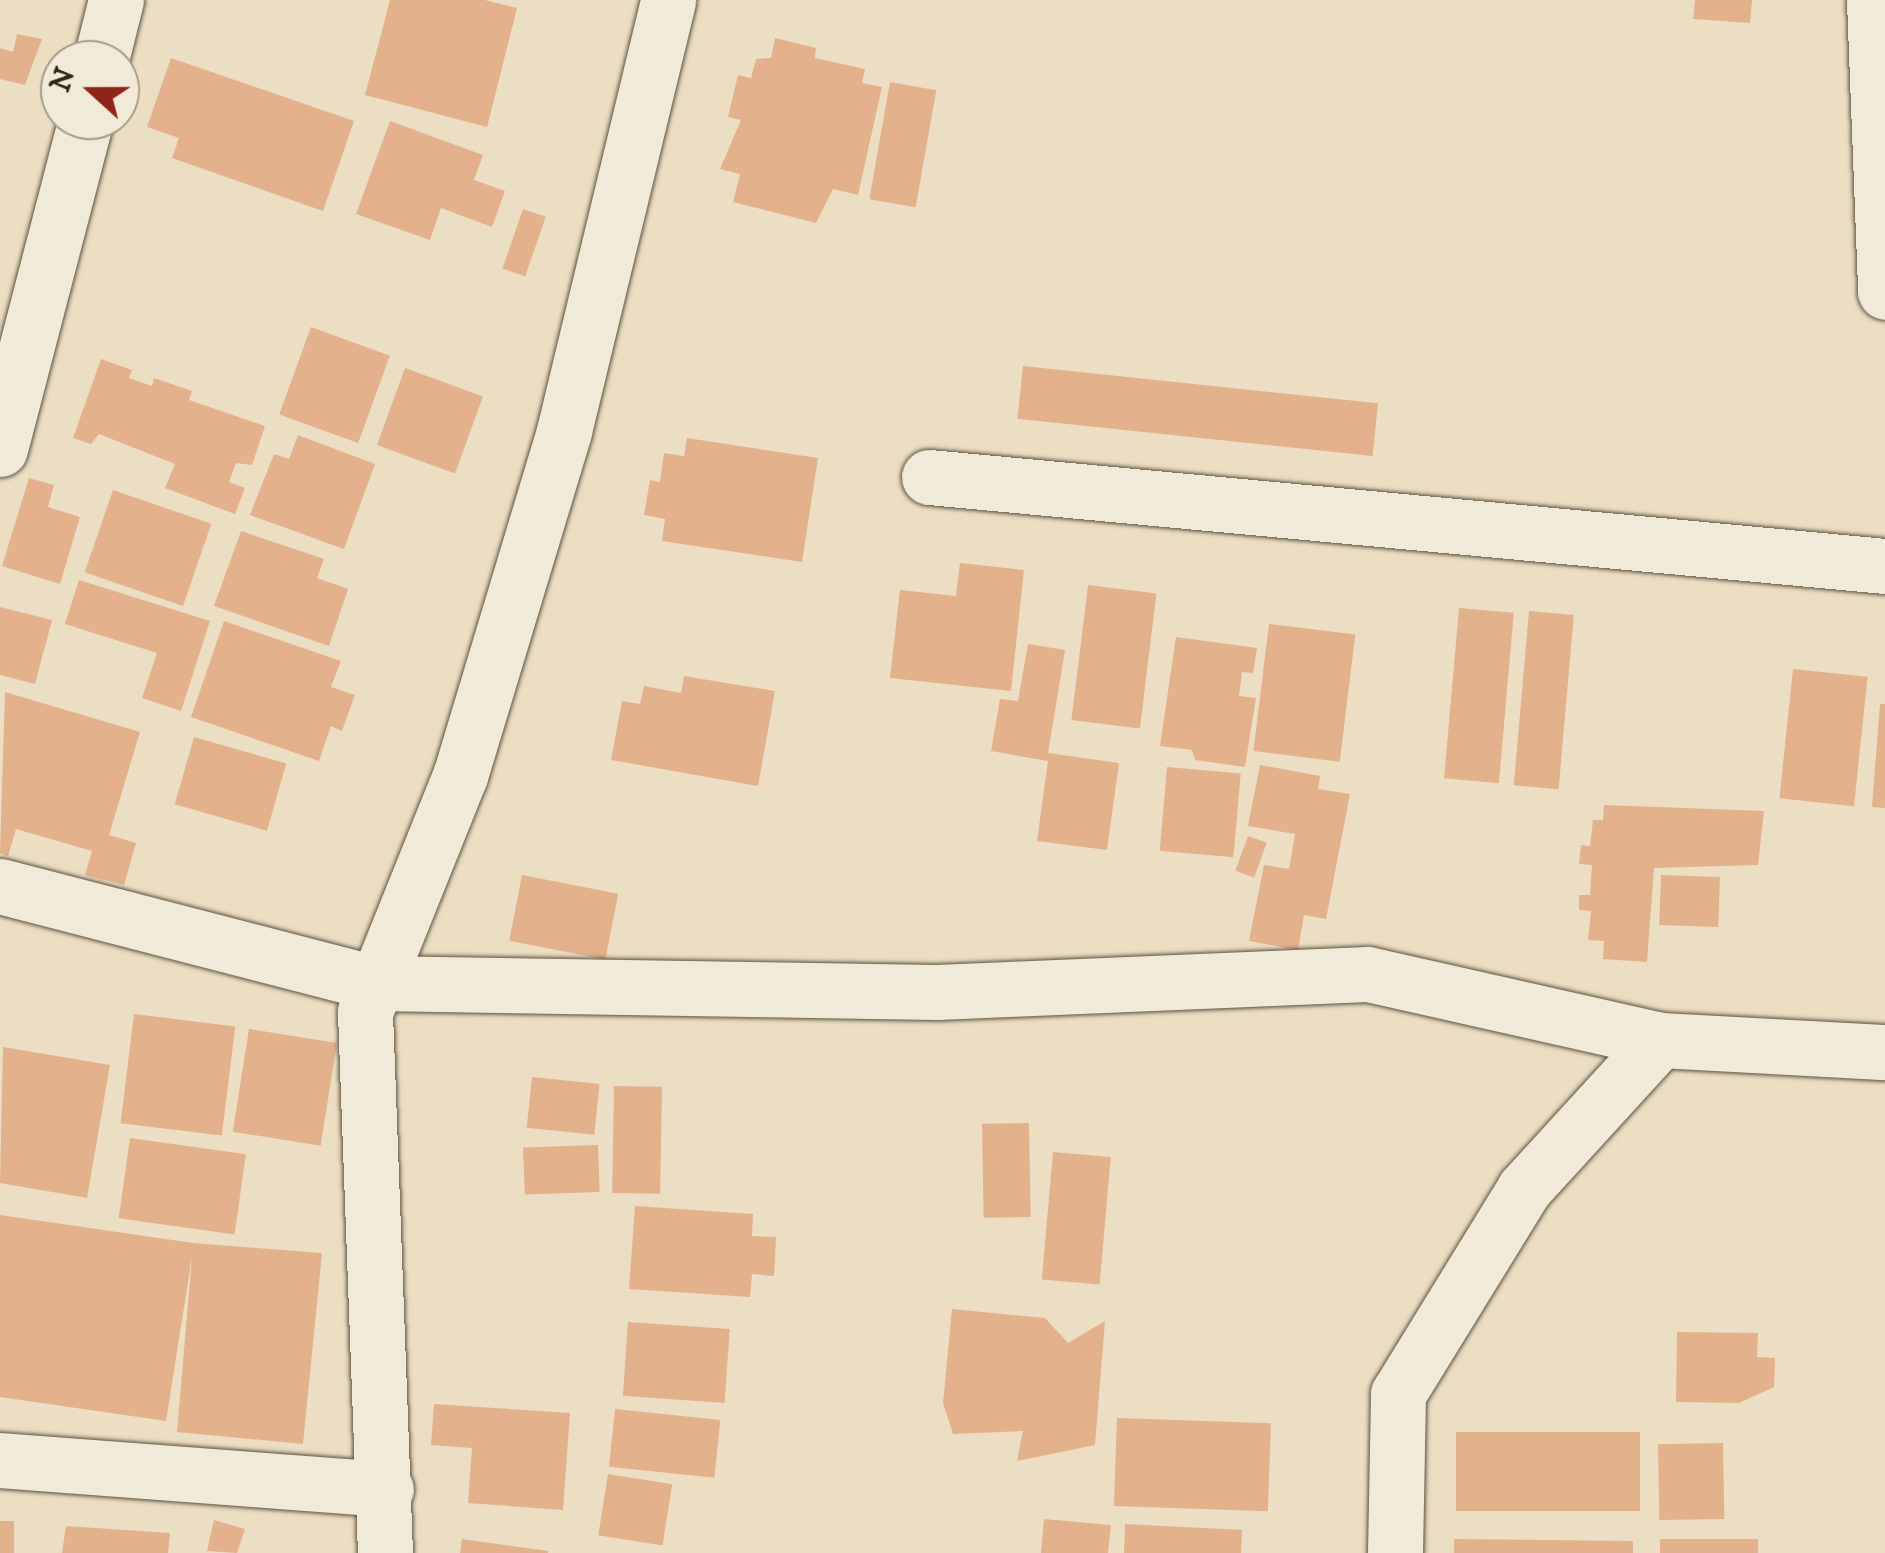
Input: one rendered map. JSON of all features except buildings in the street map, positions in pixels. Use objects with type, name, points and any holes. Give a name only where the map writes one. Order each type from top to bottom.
[{"type":"street","points":[[106,40],[116,0]]},
{"type":"street","points":[[385,1553],[386,1489],[364,1012],[460,776],[564,431],[668,0]]},
{"type":"street","points":[[1874,0],[1885,292]]},
{"type":"street","points":[[0,449],[81,140]]},
{"type":"street","points":[[929,477],[1885,566]]},
{"type":"street","points":[[0,886],[375,984],[937,992],[1368,974],[1660,1040],[1885,1052]]},
{"type":"street","points":[[1394,1553],[1398,1394],[1524,1189],[1660,1040]]},
{"type":"street","points":[[0,1460],[386,1489]]}]
